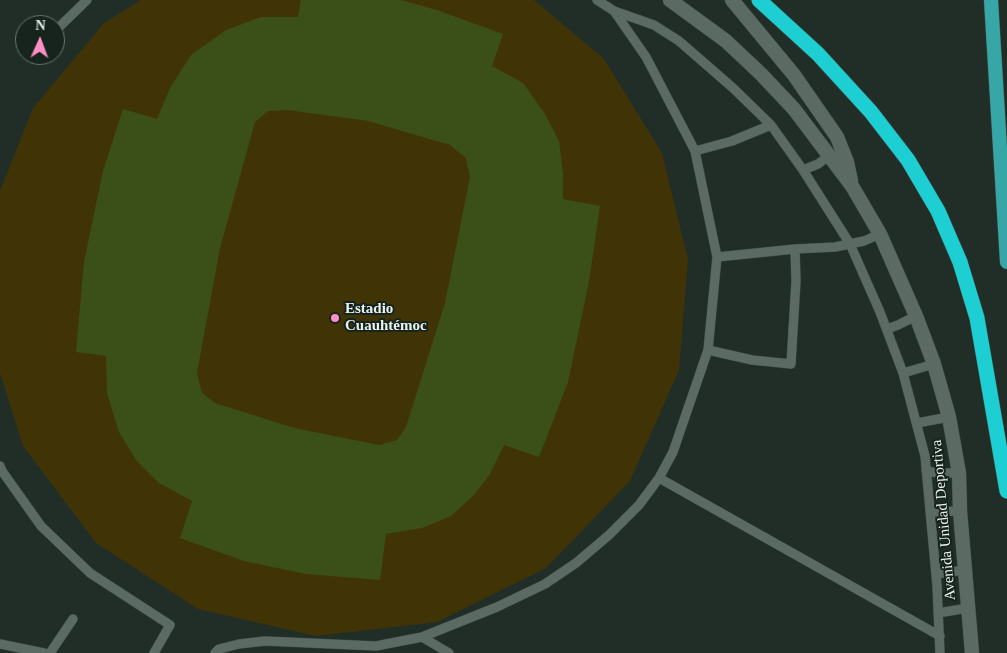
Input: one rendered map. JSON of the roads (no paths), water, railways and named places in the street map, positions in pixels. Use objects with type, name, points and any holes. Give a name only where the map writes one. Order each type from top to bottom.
[{"type":"highway","points":[[759,0],[818,54],[871,112],[908,160],[938,211],[960,262],[977,318],[1007,490]]},
{"type":"main road","points":[[991,0],[1007,262]]},
{"type":"street","name":"Avenida Unidad Deportiva","points":[[670,0],[726,42],[761,74],[794,109],[852,186],[880,234],[916,316],[934,364],[949,417],[959,473],[960,511],[972,653]]},
{"type":"street","points":[[732,0],[794,75],[837,137],[847,162],[852,186]]},
{"type":"lane","points":[[65,21],[87,0]]},
{"type":"lane","points":[[597,0],[614,11],[654,24],[679,41],[733,88],[771,126],[803,170],[850,244],[880,312],[903,373],[925,456],[936,574],[940,653]]},
{"type":"lane","points":[[216,653],[219,648],[265,642],[374,650],[422,637],[505,603],[545,584],[609,535],[639,505],[659,478],[673,452],[708,350],[717,256],[695,151],[646,57],[614,11]]},
{"type":"lane","points":[[695,151],[732,141],[771,126]]},
{"type":"lane","points":[[803,170],[818,164],[830,155]]},
{"type":"lane","points":[[717,256],[834,247],[864,241],[880,234]]},
{"type":"lane","points":[[708,350],[752,360],[791,364],[796,281],[795,249]]},
{"type":"lane","points":[[887,330],[916,316]]},
{"type":"lane","points":[[903,373],[934,364]]},
{"type":"lane","points":[[917,423],[949,417]]},
{"type":"lane","points":[[1,469],[41,526],[90,573],[170,625],[154,653]]},
{"type":"lane","points":[[926,471],[959,473]]},
{"type":"lane","points":[[659,478],[940,636]]},
{"type":"lane","points":[[930,512],[960,511]]},
{"type":"lane","points":[[936,574],[965,570]]},
{"type":"lane","points":[[938,613],[968,608]]},
{"type":"lane","points":[[50,653],[73,619]]},
{"type":"lane","points":[[422,637],[449,653]]},
{"type":"lane","points":[[0,644],[44,653]]},
{"type":"place","name":"Estadio Cuauhtémoc","points":[[335,318]]}]
